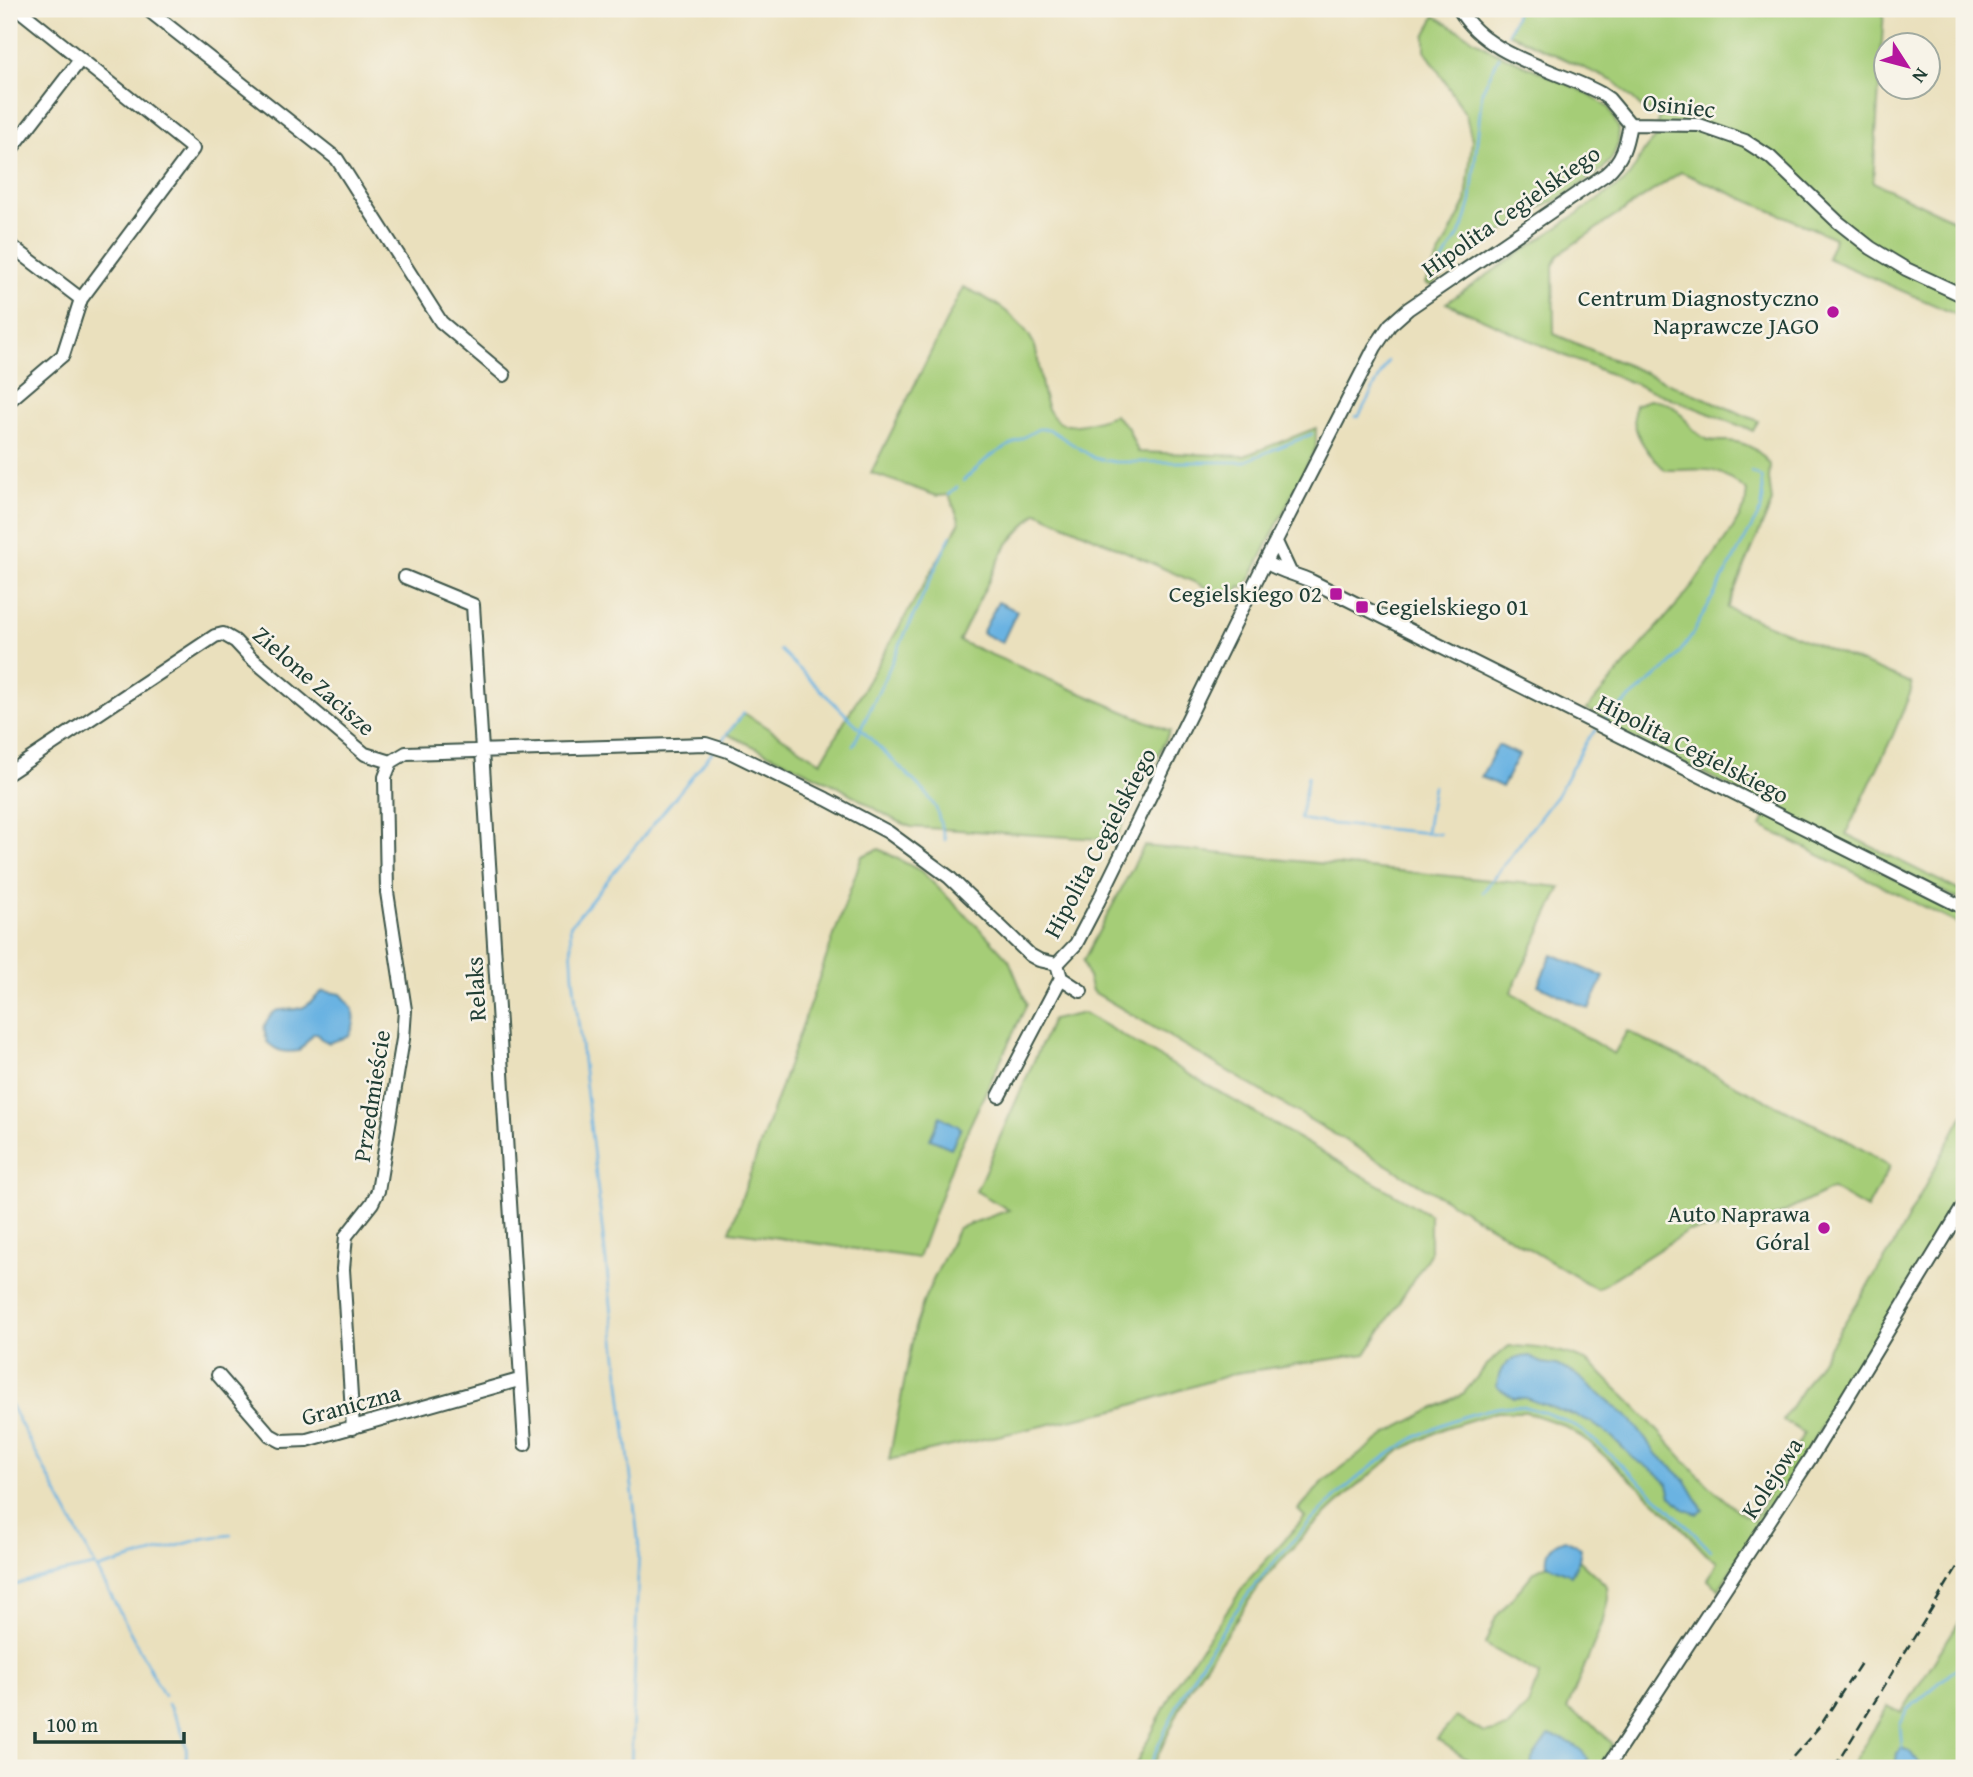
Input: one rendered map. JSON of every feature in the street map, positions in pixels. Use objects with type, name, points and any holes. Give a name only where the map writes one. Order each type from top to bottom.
[{"type":"street","points":[[9,401],[63,355],[81,299],[193,149],[18,9]]},
{"type":"street","points":[[147,9],[337,159],[441,322],[504,375]]},
{"type":"street","name":"Osiniec","points":[[1459,9],[1480,35],[1507,51],[1600,93],[1616,106],[1630,124],[1699,125],[1745,141],[1770,157],[1838,222],[1871,248],[1906,270],[1964,296]]},
{"type":"street","points":[[9,152],[80,60]]},
{"type":"street","name":"Hipolita Cegielskiego","points":[[716,747],[826,799],[888,832],[949,877],[1030,955],[1057,964],[1076,944],[1364,367],[1390,326],[1408,309],[1606,174],[1625,150],[1630,124]]},
{"type":"street","points":[[9,244],[81,299]]},
{"type":"street","points":[[1276,542],[1290,572]]},
{"type":"street","name":"Hipolita Cegielskiego","points":[[1265,562],[1275,569],[1290,572],[1964,908]]},
{"type":"street","name":"Relaks","points":[[405,578],[473,605],[525,1444]]},
{"type":"street","name":"Zielone Zacisze","points":[[9,773],[204,643],[223,634],[235,641],[250,657],[365,754],[391,762],[406,753],[706,744],[716,747]]},
{"type":"street","name":"Przedmieście","points":[[353,1428],[343,1269],[346,1236],[378,1192],[403,1039],[405,1010],[387,892],[385,776],[391,762]]},
{"type":"street","points":[[1057,964],[1061,978],[1081,991]]},
{"type":"street","points":[[999,1096],[1061,978]]},
{"type":"street","name":"Kolejowa","points":[[1607,1768],[1813,1454],[1964,1205]]},
{"type":"street","name":"Graniczna","points":[[218,1375],[270,1435],[281,1441],[307,1440],[519,1380]]},
{"type":"green space","points":[[1518,9],[1884,9],[1883,32],[1871,32],[1871,102],[1878,102],[1873,182],[1964,225],[1964,318],[1827,258],[1835,238],[1681,172],[1559,254],[1553,266],[1554,334],[1758,421],[1753,431],[1570,358],[1446,303],[1624,182],[1647,147],[1657,137],[1659,115],[1641,107],[1615,82],[1508,33]]},
{"type":"green space","points":[[1435,16],[1493,51],[1583,91],[1609,108],[1619,129],[1618,144],[1603,169],[1560,199],[1535,210],[1450,268],[1431,286],[1425,283],[1466,202],[1472,140],[1466,115],[1425,50],[1425,36]]},
{"type":"green space","points":[[963,287],[1004,310],[1028,334],[1037,354],[1048,408],[1054,418],[1064,424],[1077,425],[1114,415],[1127,426],[1138,452],[1244,456],[1316,428],[1316,447],[1246,587],[1240,586],[1234,600],[1037,512],[1006,546],[959,641],[1170,731],[1115,840],[911,827],[835,785],[727,734],[744,713],[821,762],[960,522],[949,495],[937,496],[871,473]]},
{"type":"green space","points":[[1649,400],[1661,401],[1676,409],[1698,434],[1706,439],[1747,445],[1762,455],[1770,465],[1772,502],[1727,608],[1911,683],[1912,689],[1893,735],[1846,834],[1964,893],[1964,902],[1602,723],[1604,719],[1587,709],[1687,593],[1730,533],[1745,507],[1747,491],[1725,476],[1699,469],[1665,470],[1652,456],[1637,433],[1634,415],[1635,405]]},
{"type":"green space","points":[[1766,814],[1964,913],[1964,927],[1761,826]]},
{"type":"green space","points":[[1144,846],[1561,887],[1511,992],[1614,1054],[1627,1031],[1850,1142],[1890,1166],[1867,1209],[1832,1189],[1756,1226],[1688,1231],[1597,1289],[1092,991],[1083,961]]},
{"type":"green space","points":[[879,849],[921,871],[986,935],[1009,960],[1027,1004],[955,1157],[918,1258],[730,1231],[862,856]]},
{"type":"green space","points":[[1084,1013],[1430,1215],[1430,1254],[1366,1354],[1236,1373],[1119,1409],[889,1460],[915,1327],[925,1297],[958,1228],[1009,1210],[976,1191],[1052,1020]]},
{"type":"green space","points":[[1964,1113],[1964,1193],[1768,1515],[1758,1526],[1719,1589],[1708,1580],[1717,1562],[1589,1442],[1561,1424],[1526,1412],[1497,1412],[1445,1428],[1399,1451],[1304,1535],[1261,1583],[1189,1689],[1152,1768],[1134,1768],[1178,1681],[1249,1579],[1305,1517],[1298,1510],[1324,1481],[1389,1432],[1464,1393],[1487,1365],[1509,1346],[1559,1351],[1591,1365],[1636,1407],[1699,1476],[1753,1521],[1804,1433],[1783,1420],[1893,1246]]},
{"type":"green space","points":[[1579,1560],[1607,1586],[1608,1599],[1602,1624],[1567,1709],[1595,1726],[1613,1745],[1598,1768],[1480,1768],[1437,1739],[1456,1717],[1485,1733],[1507,1728],[1528,1705],[1539,1675],[1485,1644],[1496,1617],[1535,1571],[1547,1565],[1571,1574]]},
{"type":"green space","points":[[1964,1614],[1964,1640],[1960,1637],[1959,1639],[1964,1641],[1964,1768],[1850,1768],[1888,1706],[1901,1713]]},
{"type":"water","points":[[998,602],[1017,611],[1002,643],[982,633]]},
{"type":"water","points":[[1498,745],[1519,755],[1502,787],[1481,777]]},
{"type":"water","points":[[1552,954],[1604,977],[1589,1009],[1538,985]]},
{"type":"water","points":[[323,991],[341,994],[350,1004],[355,1018],[349,1036],[329,1043],[317,1033],[313,1034],[299,1051],[294,1052],[278,1050],[267,1042],[264,1027],[272,1014],[280,1010],[304,1007]]},
{"type":"water","points":[[940,1116],[961,1128],[951,1148],[930,1139]]},
{"type":"water","points":[[1530,1356],[1542,1363],[1556,1365],[1574,1373],[1631,1420],[1655,1452],[1686,1481],[1703,1510],[1697,1514],[1684,1509],[1671,1496],[1668,1485],[1658,1474],[1633,1458],[1612,1437],[1589,1421],[1526,1398],[1514,1398],[1497,1387],[1500,1373],[1506,1364],[1516,1358]]},
{"type":"water","points":[[1565,1539],[1581,1548],[1579,1560],[1571,1575],[1547,1565],[1550,1548]]},
{"type":"water","points":[[1548,1736],[1565,1740],[1581,1750],[1588,1759],[1584,1768],[1531,1768],[1532,1759]]},
{"type":"water","points":[[1902,1748],[1910,1752],[1922,1768],[1895,1768],[1897,1753]]},
{"type":"waterway","points":[[1508,33],[1518,9]]},
{"type":"waterway","points":[[1436,272],[1463,228],[1471,201],[1482,91],[1499,57]]},
{"type":"waterway","points":[[1355,417],[1359,416],[1388,361]]},
{"type":"waterway","points":[[963,481],[989,457],[1038,429],[1049,429],[1094,458],[1115,462],[1243,462],[1312,434]]},
{"type":"waterway","points":[[1603,721],[1671,664],[1689,640],[1761,510],[1761,477],[1751,472]]},
{"type":"waterway","points":[[949,495],[957,487]]},
{"type":"waterway","points":[[853,746],[951,535]]},
{"type":"waterway","points":[[780,650],[926,793],[936,808],[945,840]]},
{"type":"waterway","points":[[720,743],[744,713]]},
{"type":"waterway","points":[[1483,892],[1557,795],[1587,740],[1597,729]]},
{"type":"waterway","points":[[631,1768],[639,1547],[573,976],[570,926],[713,751]]},
{"type":"waterway","points":[[1308,776],[1300,819],[1440,834]]},
{"type":"waterway","points":[[1426,832],[1433,786]]},
{"type":"waterway","points":[[9,1402],[164,1696]]},
{"type":"waterway","points":[[1148,1768],[1182,1697],[1210,1649],[1269,1568],[1341,1492],[1380,1461],[1421,1435],[1462,1417],[1495,1408],[1521,1406],[1564,1420],[1606,1451],[1710,1550]]},
{"type":"waterway","points":[[97,1569],[205,1538],[231,1535]]},
{"type":"waterway","points":[[9,1587],[94,1566]]},
{"type":"waterway","points":[[1902,1748],[1900,1725],[1907,1710],[1964,1662]]},
{"type":"waterway","points":[[168,1704],[185,1743],[184,1768]]},
{"type":"railway","points":[[1834,1768],[1964,1556]]},
{"type":"railway","points":[[1783,1768],[1820,1726],[1861,1663]]},
{"type":"place","name":"Centrum Diagnostyczno Naprawcze JAGO","points":[[1833,312]]},
{"type":"place","name":"Cegielskiego 02","points":[[1336,594]]},
{"type":"place","name":"Cegielskiego 01","points":[[1362,607]]},
{"type":"place","name":"Auto Naprawa Góral","points":[[1824,1228]]}]
